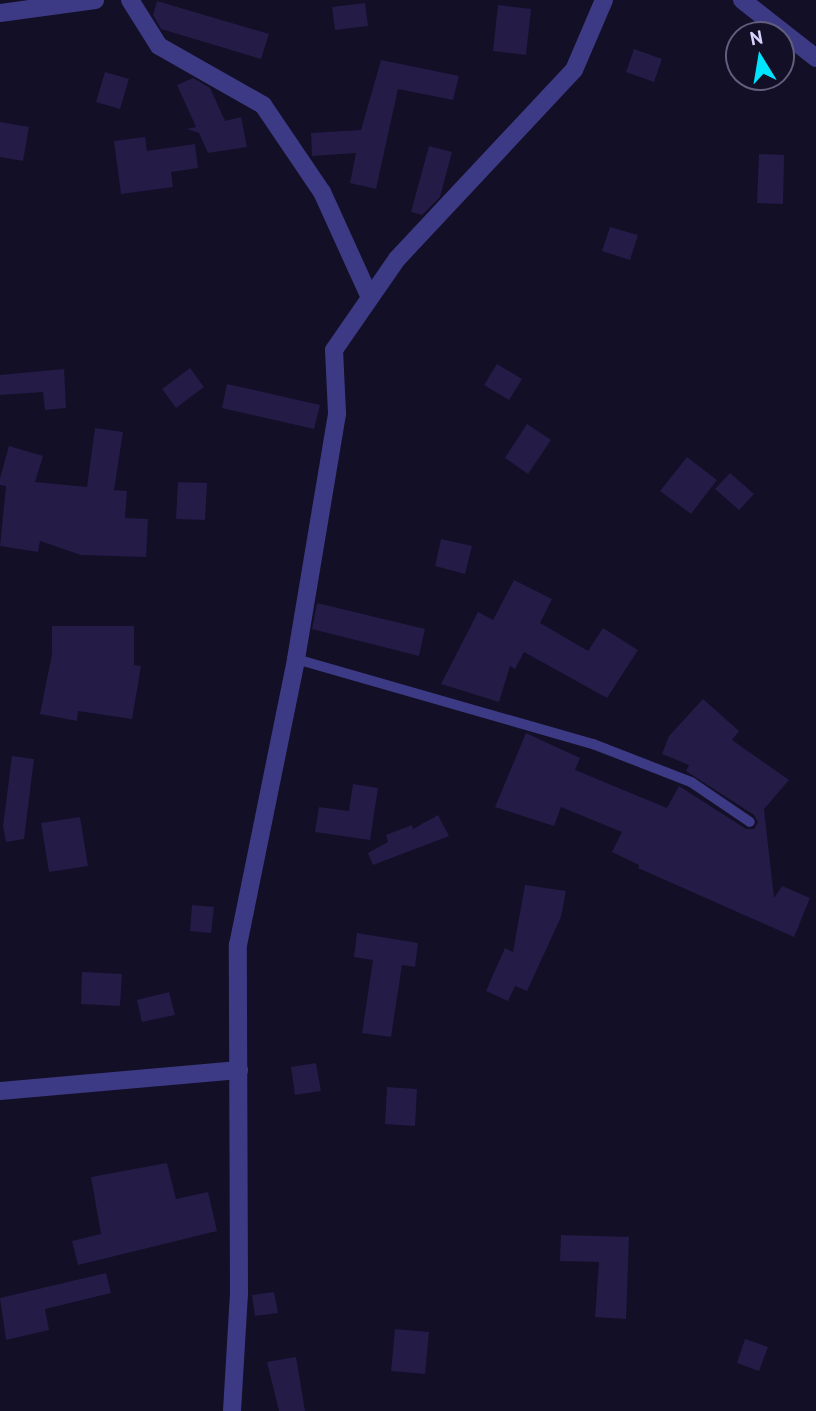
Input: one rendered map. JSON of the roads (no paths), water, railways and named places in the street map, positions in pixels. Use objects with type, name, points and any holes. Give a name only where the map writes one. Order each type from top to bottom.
[{"type":"street","points":[[0,13],[95,0]]},
{"type":"street","points":[[130,0],[159,46],[262,105],[322,192],[370,298]]},
{"type":"street","points":[[232,1411],[239,1294],[238,945],[296,659],[337,414],[334,350],[397,258],[574,70],[604,0]]},
{"type":"street","points":[[742,0],[816,58]]},
{"type":"street","points":[[0,1091],[239,1070]]},
{"type":"lane","points":[[296,659],[593,744],[691,782],[750,822]]}]
